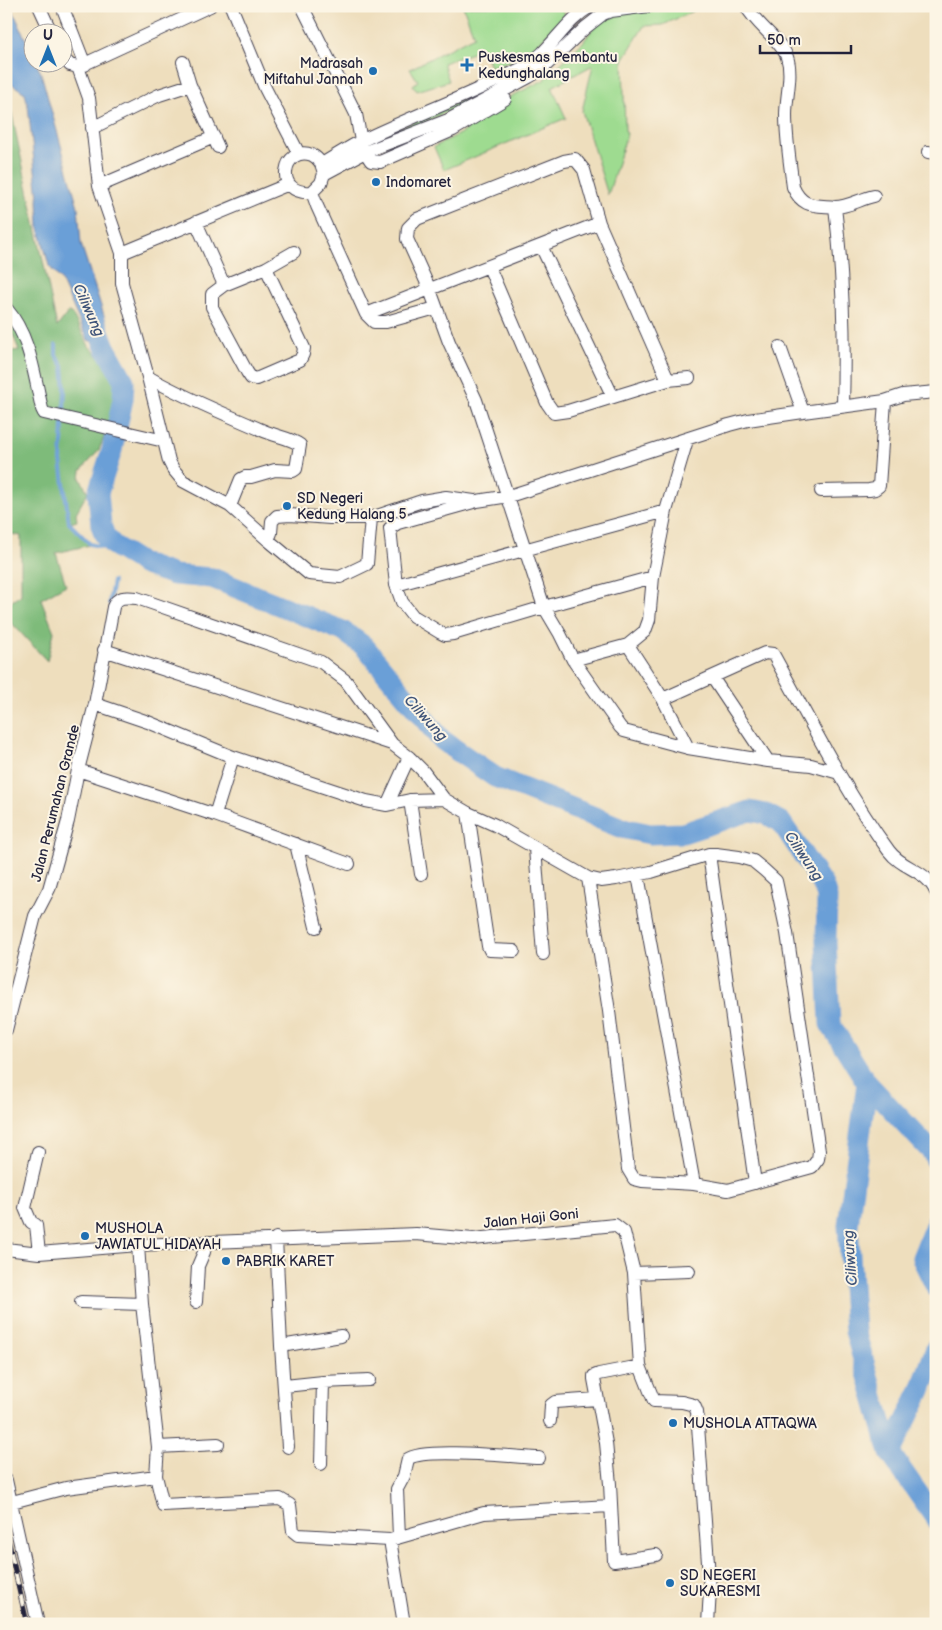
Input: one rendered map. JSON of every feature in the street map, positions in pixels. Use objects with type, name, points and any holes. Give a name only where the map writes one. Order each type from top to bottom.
[{"type":"street","points":[[39,6],[46,22]]},
{"type":"street","points":[[62,6],[89,98],[99,186],[122,253],[122,283],[169,461],[178,476],[230,506],[309,574],[340,577],[367,564],[371,518]]},
{"type":"street","points":[[72,65],[81,66],[210,6]]},
{"type":"street","points":[[231,6],[265,88],[299,154]]},
{"type":"street","points":[[302,6],[356,114],[363,147]]},
{"type":"street","points":[[323,169],[443,105],[524,66],[541,54],[567,24],[591,6]]},
{"type":"street","points":[[363,147],[450,125],[541,70],[585,28],[603,14],[611,11],[649,6]]},
{"type":"street","points":[[746,6],[752,18],[780,46],[786,57],[788,71],[786,114],[792,187],[797,197],[807,204],[844,207],[874,196]]},
{"type":"street","points":[[99,186],[216,142],[190,86],[183,62]]},
{"type":"street","points":[[92,128],[159,95],[190,86]]},
{"type":"street","points":[[299,154],[308,154],[316,157],[323,169],[321,183],[312,192],[301,192],[294,189],[285,176],[286,167],[291,159],[299,154]]},
{"type":"street","points":[[668,380],[599,223],[584,170],[575,159],[555,164],[417,219],[408,228],[408,239],[430,290],[449,342],[476,400],[544,607],[573,660],[624,731],[688,748],[768,761],[811,765],[839,773]]},
{"type":"street","points":[[122,253],[289,184]]},
{"type":"street","points":[[312,192],[320,214],[366,314],[374,322],[386,322],[436,308]]},
{"type":"street","points":[[835,207],[843,302],[845,364],[843,406]]},
{"type":"street","points":[[196,222],[224,285]]},
{"type":"street","points":[[366,314],[599,223]]},
{"type":"street","points":[[541,246],[613,397]]},
{"type":"street","points":[[266,268],[304,348],[300,360],[256,379],[251,378],[212,307],[212,294],[224,285],[266,268],[294,252]]},
{"type":"street","points":[[489,267],[548,403],[554,412],[568,411],[668,380],[689,378]]},
{"type":"street","points":[[6,308],[13,316],[27,344],[44,412],[164,441]]},
{"type":"street","points":[[780,347],[803,412]]},
{"type":"street","points":[[148,378],[210,408],[277,437],[294,440],[300,445],[296,469],[293,471],[275,470],[251,477],[245,476],[241,479],[230,506]]},
{"type":"street","points":[[653,577],[445,635],[413,616],[402,602],[396,585],[390,528],[477,501],[508,496],[748,420],[885,401],[904,395],[936,392]]},
{"type":"street","points":[[821,491],[869,490],[879,486],[885,401]]},
{"type":"street","points":[[573,660],[628,645],[645,630],[649,620],[653,577],[666,511],[687,440]]},
{"type":"street","points":[[268,540],[272,521],[278,516],[371,518],[422,501],[446,497],[477,501]]},
{"type":"street","points":[[396,585],[666,511]]},
{"type":"street","name":"Jalan Perumahan Grande","points":[[6,1030],[35,916],[49,889],[59,857],[95,704],[113,607],[119,598],[137,598],[321,662],[346,681],[392,744]]},
{"type":"street","points":[[628,645],[663,699],[688,748]]},
{"type":"street","points":[[104,650],[392,744],[409,756],[444,799],[588,878],[601,881],[638,875],[709,854],[739,857],[753,861],[776,882],[787,933],[819,1151],[818,1159],[812,1167],[728,1190],[694,1184],[642,1182],[634,1179],[628,1169],[609,1011],[588,878]]},
{"type":"street","points":[[663,699],[765,653],[773,654],[839,773],[894,857],[904,865],[918,871],[932,883],[936,892]]},
{"type":"street","points":[[712,677],[768,761]]},
{"type":"street","points":[[95,704],[148,722],[232,757],[366,801],[387,805],[410,800],[444,799]]},
{"type":"street","points":[[387,805],[409,756]]},
{"type":"street","points":[[215,815],[232,757]]},
{"type":"street","points":[[78,770],[215,815],[349,864]]},
{"type":"street","points":[[410,800],[421,874]]},
{"type":"street","points":[[468,813],[488,946],[490,950],[494,951],[514,951]]},
{"type":"street","points":[[296,844],[316,927]]},
{"type":"street","points":[[535,848],[543,954]]},
{"type":"street","points":[[709,854],[755,1183]]},
{"type":"street","points":[[638,875],[694,1184]]},
{"type":"street","points":[[38,1152],[25,1208],[31,1222],[36,1225],[39,1253]]},
{"type":"street","name":"Jalan Haji Goni","points":[[6,1249],[39,1253],[138,1245],[276,1238],[416,1234],[473,1239],[615,1225],[624,1232],[634,1273],[640,1366],[654,1402],[682,1402],[694,1405],[697,1412],[710,1590],[708,1624]]},
{"type":"street","points":[[276,1238],[288,1447]]},
{"type":"street","points":[[196,1302],[198,1266],[206,1242]]},
{"type":"street","points":[[138,1245],[142,1304],[158,1447],[156,1476],[163,1505],[280,1499],[290,1505],[293,1531],[298,1535],[395,1539],[484,1513],[610,1506]]},
{"type":"street","points":[[634,1273],[689,1271]]},
{"type":"street","points":[[80,1302],[142,1304]]},
{"type":"street","points":[[281,1346],[341,1336]]},
{"type":"street","points":[[640,1366],[594,1376],[606,1443],[614,1561],[656,1554]]},
{"type":"street","points":[[285,1386],[369,1380]]},
{"type":"street","points":[[321,1464],[323,1382]]},
{"type":"street","points":[[550,1421],[552,1405],[555,1402],[597,1399]]},
{"type":"street","points":[[158,1447],[218,1444]]},
{"type":"street","points":[[404,1624],[395,1539],[397,1489],[404,1476],[408,1459],[412,1456],[439,1453],[539,1458]]},
{"type":"street","points":[[12,1502],[66,1488],[156,1476]]},
{"type":"street","points":[[6,1480],[38,1624]]},
{"type":"green space","points":[[463,6],[564,6],[562,8],[565,14],[534,49],[519,59],[490,67],[484,49],[443,63],[449,81],[417,91],[413,85],[418,81],[410,69],[474,36]]},
{"type":"green space","points":[[653,6],[698,6],[695,10],[663,25],[644,26],[623,60],[625,130],[627,134],[608,195],[582,111],[593,65],[552,87],[566,118],[444,170],[434,147],[467,130],[466,124],[510,97],[544,80],[584,41],[603,14]]},
{"type":"green space","points":[[497,85],[498,89],[397,134],[338,156]]},
{"type":"green space","points":[[6,105],[11,110],[57,327],[69,311],[89,346],[122,381],[115,409],[99,450],[81,471],[80,478],[88,492],[76,513],[77,521],[70,523],[90,545],[56,553],[66,585],[41,599],[54,632],[47,661],[6,617],[6,605],[21,595],[21,536],[6,533],[6,352],[19,350],[6,318]]},
{"type":"water","points":[[6,6],[11,6],[22,31],[22,72],[41,73],[78,207],[81,244],[111,337],[105,347],[88,340],[61,280],[49,266],[39,228],[38,198],[25,93],[6,80]]},
{"type":"waterway","name":"Ciliwung","points":[[95,321],[105,347],[124,381],[123,399],[112,450],[98,493],[101,525],[105,536],[113,545],[143,564],[174,575],[212,578],[343,631],[364,646],[441,739],[495,777],[622,828],[650,834],[683,833],[750,811],[766,814],[781,822],[823,885],[827,897],[826,941],[830,1024],[867,1083],[848,1225],[855,1331],[890,1453],[936,1519]]},
{"type":"waterway","name":"Ciliwung","points":[[56,345],[56,355],[63,366],[65,390],[61,460],[69,523],[90,544],[124,552]]},
{"type":"waterway","points":[[109,603],[113,581]]},
{"type":"waterway","points":[[867,1083],[933,1153],[936,1160]]},
{"type":"waterway","points":[[936,1223],[922,1258],[936,1287]]},
{"type":"waterway","points":[[890,1453],[921,1390],[936,1348]]},
{"type":"railway","points":[[6,1531],[27,1624]]},
{"type":"place","name":"Puskesmas Pembantu Kedunghalang","points":[[467,65]]},
{"type":"place","name":"Madrasah Miftahul Jannah","points":[[373,71]]},
{"type":"place","name":"Indomaret","points":[[376,182]]},
{"type":"place","name":"SD Negeri Kedung Halang 5","points":[[287,506]]},
{"type":"place","name":"MUSHOLA JAWIATUL HIDAYAH","points":[[85,1236]]},
{"type":"place","name":"PABRIK KARET","points":[[226,1261]]},
{"type":"place","name":"MUSHOLA ATTAQWA","points":[[673,1423]]},
{"type":"place","name":"SD NEGERI SUKARESMI","points":[[670,1583]]}]
